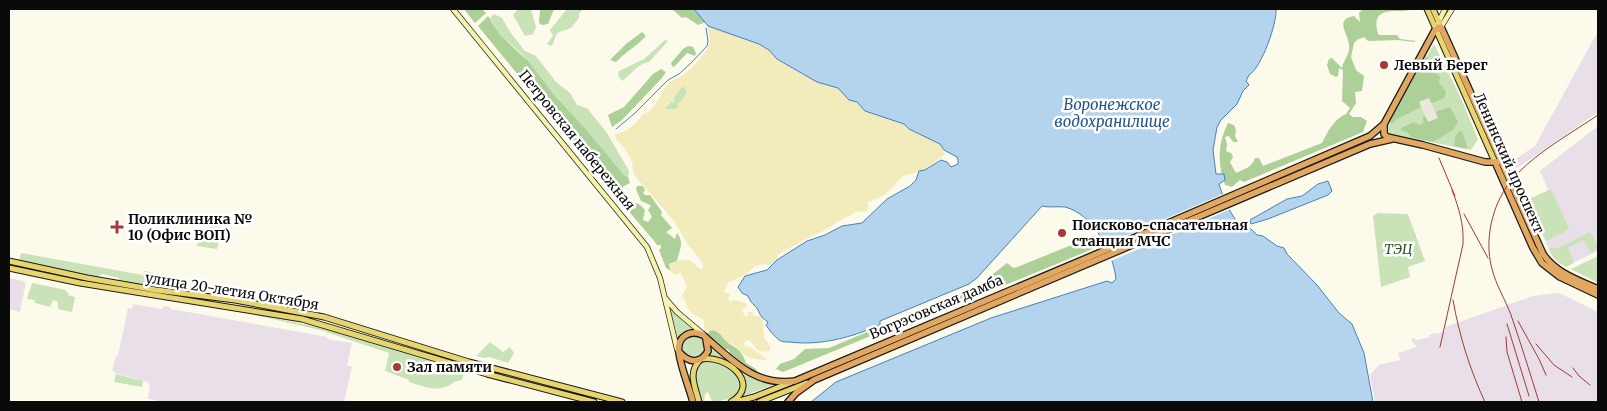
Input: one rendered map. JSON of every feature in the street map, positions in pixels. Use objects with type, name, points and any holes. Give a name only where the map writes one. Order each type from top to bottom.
[{"type":"highway","points":[[1247,193],[1370,136],[1384,124],[1438,26]]},
{"type":"highway","name":"Ленинский проспект","points":[[1438,26],[1502,161],[1540,250],[1551,268]]},
{"type":"highway","points":[[1384,124],[1384,134],[1392,139],[1485,162],[1502,161]]},
{"type":"highway","points":[[1088,261],[1247,193],[1370,144],[1392,139]]},
{"type":"highway","name":"Ленинский проспект","points":[[1495,162],[1533,248],[1542,263],[1551,268]]},
{"type":"highway","name":"Вогрэсовская дамба","points":[[788,402],[796,393],[814,380],[1088,261]]},
{"type":"highway","name":"Вогрэсовская дамба","points":[[795,381],[1088,261]]},
{"type":"highway","points":[[1551,268],[1598,289]]},
{"type":"highway","points":[[1551,268],[1560,277],[1598,295]]},
{"type":"highway","points":[[703,335],[708,346],[706,355],[702,359],[696,361],[688,360],[678,351],[680,340],[685,334],[692,332],[703,335],[753,375],[777,382],[795,381]]},
{"type":"highway","name":"Петровская набережная","points":[[678,351],[693,402]]},
{"type":"main road","name":"Петровская набережная","points":[[453,9],[647,247],[657,268],[678,351]]},
{"type":"main road","name":"Ленинский проспект","points":[[1426,9],[1438,26]]},
{"type":"main road","points":[[1426,9],[1430,30],[1427,47]]},
{"type":"main road","name":"Ленинский проспект","points":[[1433,9],[1438,26],[1495,162]]},
{"type":"main road","points":[[1438,26],[1445,9]]},
{"type":"main road","points":[[1438,26],[1452,9]]},
{"type":"main road","name":"улица 20-летия Октября","points":[[9,261],[88,278],[156,290],[235,300],[317,316],[461,359],[622,402]]},
{"type":"main road","name":"улица 20-летия Октября","points":[[9,268],[80,283],[302,319],[480,372],[594,402]]},
{"type":"main road","name":"Петровская набережная","points":[[664,297],[677,312],[703,335]]},
{"type":"main road","points":[[699,402],[692,376],[695,367],[702,359],[717,359],[732,367],[742,380],[741,393],[733,402]]},
{"type":"main road","points":[[759,402],[814,380]]},
{"type":"main road","points":[[733,402],[754,397],[795,381]]},
{"type":"shaded area","points":[[1598,31],[1598,112],[1516,169],[1511,162],[1535,146]]},
{"type":"shaded area","points":[[1429,98],[1438,118],[1428,122],[1419,102]]},
{"type":"shaded area","points":[[1598,126],[1598,251],[1566,266],[1557,262],[1551,253],[1528,202],[1549,192],[1540,171]]},
{"type":"shaded area","points":[[9,278],[26,282],[20,312],[9,309]]},
{"type":"shaded area","points":[[1559,293],[1598,312],[1598,402],[1375,402],[1370,375],[1379,365],[1400,360],[1398,353],[1417,347],[1411,340],[1414,338],[1416,340],[1430,337],[1429,335],[1446,331],[1445,327],[1533,296]]},
{"type":"shaded area","points":[[133,304],[162,309],[165,306],[171,309],[352,343],[347,365],[352,367],[344,402],[167,402],[148,399],[150,385],[148,382],[115,373],[112,370],[116,356],[118,356],[128,308],[132,309]]},
{"type":"green space","points":[[464,9],[482,9],[486,13],[475,23]]},
{"type":"green space","points":[[518,9],[531,9],[536,27],[533,34],[525,36],[513,15]]},
{"type":"green space","points":[[540,9],[554,9],[548,24],[542,25],[539,23]]},
{"type":"green space","points":[[567,9],[574,9],[575,11],[584,9],[579,13],[579,18],[571,28],[557,33],[552,46],[547,44],[553,36],[550,30]]},
{"type":"green space","points":[[672,9],[694,9],[706,22],[698,25],[686,17],[682,18]]},
{"type":"green space","points":[[1363,9],[1414,9],[1387,12],[1378,17],[1376,24],[1378,34],[1380,35],[1397,35],[1400,39],[1416,41],[1368,41],[1364,37],[1354,43],[1351,57],[1356,70],[1364,76],[1362,91],[1355,92],[1356,103],[1349,114],[1353,117],[1361,117],[1367,121],[1363,132],[1244,182],[1240,180],[1232,187],[1225,185],[1222,177],[1220,154],[1222,138],[1228,123],[1234,125],[1236,130],[1235,136],[1238,142],[1233,142],[1229,136],[1225,137],[1226,151],[1231,153],[1233,157],[1230,162],[1236,173],[1250,166],[1255,158],[1259,158],[1263,166],[1322,143],[1335,122],[1346,114],[1350,108],[1342,101],[1343,70],[1339,68],[1338,76],[1336,77],[1330,74],[1327,65],[1329,59],[1332,58],[1342,68],[1349,49],[1343,25],[1344,21],[1354,16],[1360,22],[1359,13]]},
{"type":"green space","points":[[494,14],[502,18],[525,51],[536,56],[556,82],[570,93],[577,105],[587,108],[607,133],[629,171],[628,177],[624,175],[585,128],[555,96],[521,53],[500,35],[490,18]]},
{"type":"green space","points":[[488,16],[500,35],[528,61],[555,96],[585,128],[624,175],[628,177],[630,183],[624,186],[619,193],[613,193],[547,112],[547,108],[478,26]]},
{"type":"green space","points":[[642,32],[646,36],[639,43],[616,62],[610,60],[626,44]]},
{"type":"green space","points":[[665,40],[668,41],[649,62],[638,67],[622,81],[618,76],[619,71],[644,59]]},
{"type":"green space","points":[[1434,44],[1459,94],[1478,139],[1471,150],[1386,133],[1385,128]]},
{"type":"green space","points":[[688,46],[693,47],[696,53],[695,56],[687,53],[674,67],[672,66],[671,63]]},
{"type":"green space","points":[[1426,56],[1432,65],[1432,71],[1440,77],[1439,83],[1446,93],[1444,98],[1433,103],[1429,99],[1420,102],[1421,107],[1395,120],[1392,124],[1389,121]]},
{"type":"green space","points":[[661,69],[666,72],[662,78],[622,120],[612,127],[608,115],[624,107],[653,74]]},
{"type":"green space","points":[[683,85],[687,92],[678,104],[678,107],[676,109],[665,109]]},
{"type":"green space","points":[[1450,107],[1458,122],[1453,130],[1433,142],[1411,137],[1407,132],[1401,130],[1401,128],[1414,122],[1420,125],[1424,122],[1422,118],[1426,116],[1428,122],[1438,118],[1435,112]]},
{"type":"green space","points":[[1459,131],[1462,131],[1468,149],[1454,146],[1455,137]]},
{"type":"green space","points":[[637,186],[643,186],[645,190],[643,193],[650,195],[662,212],[661,215],[672,228],[666,232],[675,239],[677,233],[681,240],[677,261],[669,264],[671,271],[666,268],[659,250],[661,245],[657,245],[625,207],[629,203],[638,204],[645,210],[643,220],[648,222],[652,217],[648,210],[651,206],[641,201],[636,189]]},
{"type":"green space","points":[[1551,189],[1569,228],[1546,241],[1527,200]]},
{"type":"green space","name":"ТЭЦ","points":[[1378,213],[1408,214],[1425,261],[1408,267],[1410,277],[1381,287],[1373,216]]},
{"type":"green space","points":[[219,216],[223,217],[217,249],[197,246],[198,239]]},
{"type":"green space","points":[[1590,232],[1598,246],[1597,249],[1592,252],[1589,250],[1584,240],[1568,247],[1574,263],[1566,267],[1556,260],[1550,252],[1549,249],[1553,247],[1556,249]]},
{"type":"green space","points":[[1096,235],[1101,241],[1095,248],[1003,286],[991,287],[986,284],[988,278],[1007,263],[1015,268]]},
{"type":"green space","points":[[21,253],[143,275],[144,271],[184,279],[181,290],[119,281],[119,278],[102,274],[97,277],[19,262]]},
{"type":"green space","points":[[1598,256],[1598,283],[1571,269]]},
{"type":"green space","points":[[32,283],[66,290],[69,293],[68,295],[75,297],[72,312],[58,309],[58,302],[53,300],[50,307],[35,303],[35,300],[27,299]]},
{"type":"green space","points":[[972,288],[975,293],[783,372],[776,369],[780,364],[794,359],[805,349],[829,348]]},
{"type":"green space","points":[[670,309],[692,329],[684,331],[678,339]]},
{"type":"green space","points":[[251,314],[325,328],[465,370],[462,380],[448,386],[443,388],[424,387],[385,371],[389,353],[320,330]]},
{"type":"green space","points":[[713,330],[740,351],[746,363],[756,369],[757,372],[748,369],[729,350],[725,349],[708,334],[709,331]]},
{"type":"green space","points":[[694,335],[702,339],[706,347],[702,355],[694,359],[686,355],[682,347],[686,339]]},
{"type":"green space","points":[[490,342],[503,352],[510,347],[514,353],[508,363],[489,357],[476,356]]},
{"type":"green space","points":[[711,344],[748,374],[776,384],[743,396],[744,382],[739,370],[720,358],[709,356]]},
{"type":"green space","points":[[711,359],[730,369],[739,378],[741,384],[740,391],[735,398],[712,402],[708,392],[705,394],[704,402],[701,402],[695,382],[696,370],[703,361]]},
{"type":"green space","points":[[116,374],[143,381],[142,387],[114,382]]},
{"type":"sand","points":[[708,26],[759,44],[769,50],[777,59],[817,82],[838,88],[849,100],[857,102],[865,111],[904,124],[909,129],[940,144],[945,154],[925,170],[903,176],[886,194],[868,202],[866,212],[854,213],[777,255],[777,260],[771,266],[764,264],[756,266],[743,276],[729,282],[724,291],[730,295],[728,298],[730,301],[735,300],[746,303],[747,306],[742,310],[744,315],[748,316],[748,312],[752,312],[754,316],[759,316],[763,319],[764,338],[770,346],[770,350],[766,352],[757,350],[753,343],[748,340],[744,343],[745,346],[750,347],[767,359],[765,360],[749,357],[726,341],[719,333],[704,328],[704,320],[689,310],[682,296],[687,286],[681,273],[675,275],[671,271],[669,264],[688,260],[698,268],[703,269],[703,263],[688,245],[674,221],[634,175],[632,162],[625,149],[616,139],[615,134],[627,130],[643,114],[650,110],[665,88],[687,72],[698,61],[709,45]],"holes":[[[683,86],[687,92],[676,109],[665,109],[669,102],[673,103],[675,100],[673,98]]]},
{"type":"water","name":"Воронежское водохранилище","points":[[694,9],[1276,9],[1276,16],[1268,44],[1259,63],[1246,81],[1249,85],[1243,91],[1237,104],[1221,120],[1217,127],[1213,150],[1216,174],[1224,174],[1225,180],[1219,184],[1221,190],[1231,212],[1242,228],[1251,229],[1257,235],[1263,236],[1277,246],[1284,248],[1287,254],[1317,285],[1339,313],[1352,324],[1364,353],[1373,402],[811,402],[836,382],[991,318],[1107,281],[1112,283],[1116,279],[1111,257],[1100,235],[1084,217],[1065,207],[1042,206],[977,278],[969,284],[880,321],[880,325],[847,337],[813,343],[779,340],[773,335],[766,325],[768,322],[748,296],[742,293],[738,287],[745,276],[767,270],[777,260],[807,241],[825,235],[842,226],[862,223],[887,199],[910,186],[916,180],[919,171],[925,170],[941,160],[947,162],[951,167],[958,164],[958,160],[957,157],[944,150],[940,144],[909,129],[904,124],[865,111],[857,102],[849,100],[838,88],[817,82],[777,59],[769,50],[759,44],[708,26]]},
{"type":"water","points":[[1328,181],[1332,191],[1328,195],[1251,224],[1250,220],[1287,199],[1302,196],[1318,184]]},
{"type":"pier","points":[[1225,193],[1231,209],[1111,261],[1102,246]]},
{"type":"waterway","points":[[616,129],[668,80],[679,74],[707,46],[706,28]]},
{"type":"railway","points":[[1539,402],[1511,315],[1492,269],[1489,244],[1490,231],[1497,205],[1510,182],[1518,173],[1546,149],[1598,115]]},
{"type":"railway","points":[[1439,158],[1455,196]]},
{"type":"railway","points":[[1440,347],[1463,244],[1463,230],[1452,190]]},
{"type":"railway","points":[[1464,214],[1488,258]]},
{"type":"railway","points":[[1453,300],[1466,352],[1485,402]]},
{"type":"railway","points":[[1518,321],[1546,375]]},
{"type":"railway","points":[[1507,324],[1529,396]]},
{"type":"railway","points":[[1506,337],[1507,352],[1522,402]]},
{"type":"railway","points":[[1536,344],[1554,365],[1572,377]]},
{"type":"railway","points":[[1573,368],[1590,385]]},
{"type":"place","name":"Левый Берег","points":[[1384,65]]},
{"type":"place","name":"Поликлиника № 10 (Офис ВОП)","points":[[117,227]]},
{"type":"place","name":"Поисково-спасательная станция МЧС","points":[[1062,233]]},
{"type":"place","name":"Зал памяти","points":[[397,367]]}]
